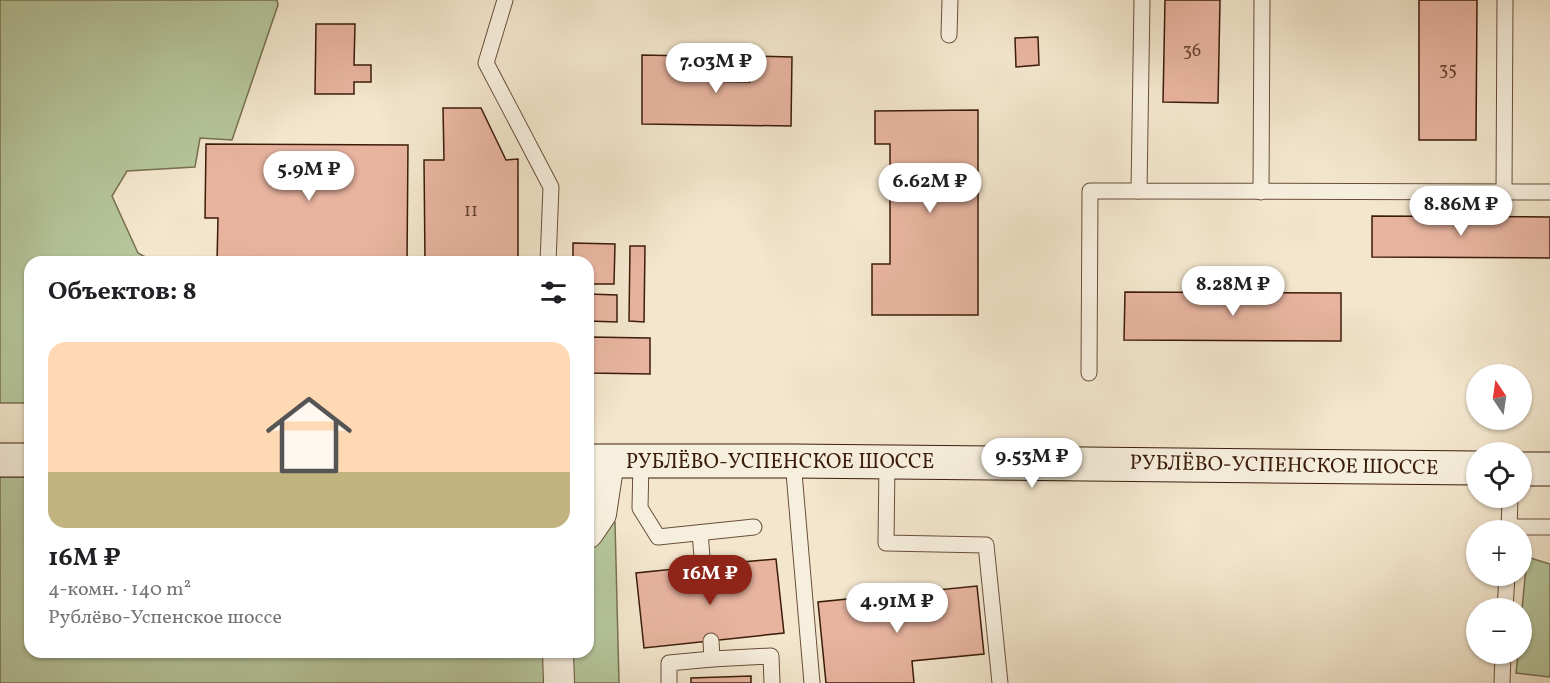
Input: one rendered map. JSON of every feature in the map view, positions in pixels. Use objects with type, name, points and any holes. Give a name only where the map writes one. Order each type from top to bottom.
[{"type":"main road","points":[[0,460],[24,459]]},
{"type":"main road","name":"РУБЛЁВО-УСПЕНСКОЕ ШОССЕ","points":[[613,461],[1466,468]]},
{"type":"main road","points":[[1532,469],[1550,469]]},
{"type":"street","points":[[594,525],[601,514],[613,461]]},
{"type":"street","points":[[558,658],[560,683]]},
{"type":"lane","points":[[505,0],[486,63],[551,187],[548,256]]},
{"type":"lane","points":[[949,35],[950,0]]},
{"type":"lane","points":[[1139,191],[1142,0]]},
{"type":"lane","points":[[1261,192],[1262,0]]},
{"type":"lane","points":[[1504,192],[1505,0]]},
{"type":"lane","points":[[1089,373],[1090,191],[1550,192]]},
{"type":"lane","points":[[613,461],[657,537],[754,528]]},
{"type":"lane","points":[[793,461],[812,683]]},
{"type":"lane","points":[[887,462],[886,543],[986,544],[1000,683]]},
{"type":"lane","points":[[1532,528],[1550,527]]},
{"type":"lane","points":[[700,533],[704,580]]},
{"type":"lane","points":[[711,641],[712,658]]},
{"type":"lane","points":[[669,683],[669,663],[712,658],[771,656],[772,683]]},
{"type":"lane","points":[[1502,683],[1503,664]]},
{"type":"green space","points":[[0,0],[277,0],[278,5],[232,140],[200,138],[195,167],[127,171],[112,196],[138,253],[144,256],[24,256],[24,403],[0,403]]},
{"type":"green space","points":[[0,477],[24,477],[24,658],[594,658],[594,517],[615,522],[619,683],[0,683]]},
{"type":"green space","points":[[1532,559],[1550,564],[1550,677],[1516,673],[1517,664],[1532,664],[1532,598],[1523,598],[1524,586],[1532,586]]},
{"type":"building","points":[[1165,0],[1220,0],[1218,103],[1163,102]]},
{"type":"building","points":[[1419,0],[1477,0],[1476,140],[1419,140]]},
{"type":"building","points":[[316,24],[355,24],[354,65],[371,65],[371,82],[354,82],[354,94],[315,94]]},
{"type":"building","points":[[1038,37],[1039,65],[1016,67],[1015,38]]},
{"type":"building","points":[[642,55],[690,56],[690,81],[750,82],[750,56],[792,57],[791,126],[642,124]]},
{"type":"building","points":[[443,108],[481,108],[506,160],[518,159],[518,256],[425,256],[424,160],[444,160]]},
{"type":"building","points":[[978,110],[978,315],[872,315],[872,264],[890,264],[890,144],[875,144],[875,111]]},
{"type":"building","points":[[206,144],[408,145],[407,256],[217,256],[218,218],[205,218]]},
{"type":"building","points":[[1372,216],[1550,217],[1550,258],[1372,257]]},
{"type":"building","points":[[573,243],[615,244],[614,284],[594,284],[594,256],[573,256]]},
{"type":"building","points":[[630,246],[645,246],[644,322],[629,321]]},
{"type":"building","points":[[1125,292],[1341,293],[1341,341],[1124,340]]},
{"type":"building","points":[[594,294],[617,295],[617,322],[594,321]]},
{"type":"building","points":[[594,337],[650,338],[650,374],[594,373]]},
{"type":"building","points":[[776,559],[784,633],[644,648],[636,573],[674,569],[675,583],[732,577],[731,563]]},
{"type":"building","points":[[977,586],[984,654],[912,661],[914,683],[826,683],[818,602]]},
{"type":"building","points":[[751,676],[751,683],[691,683],[691,678]]}]
